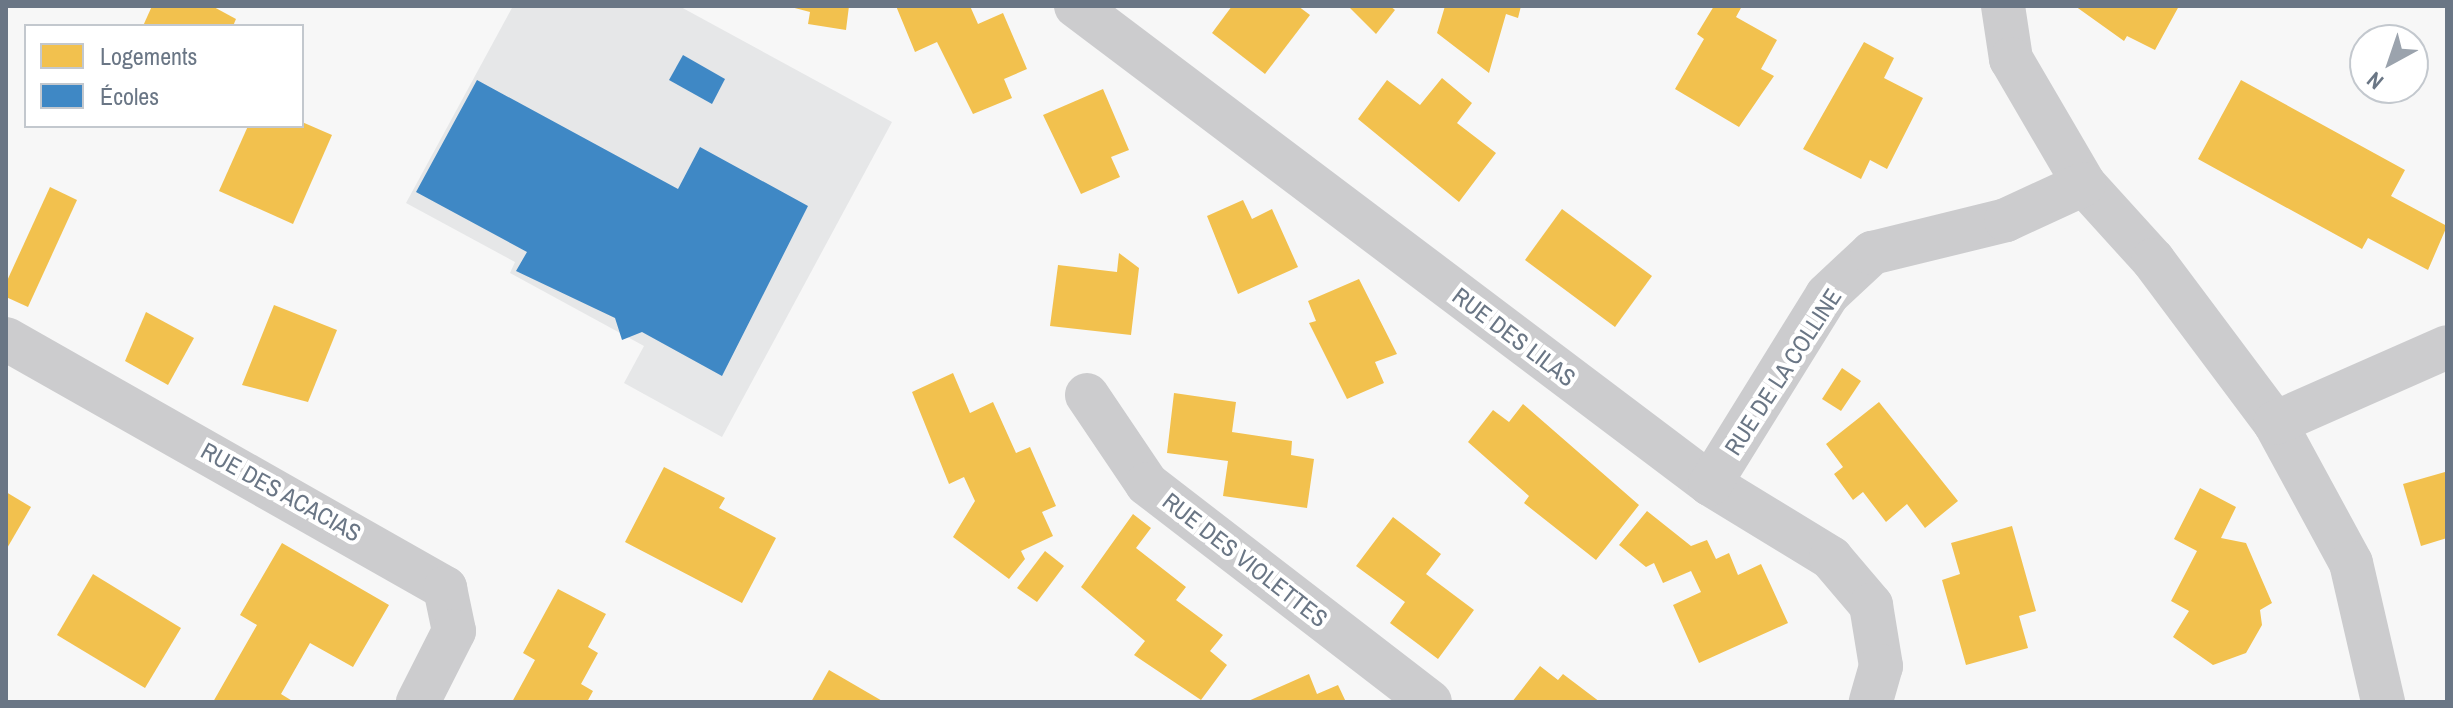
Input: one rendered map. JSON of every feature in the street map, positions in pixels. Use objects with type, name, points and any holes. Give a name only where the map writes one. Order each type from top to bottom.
[{"type":"street","name":"RUE DES LILAS","points":[[1076,6],[1710,484],[1856,580],[1880,634],[1881,666],[1871,702]]},
{"type":"street","points":[[2003,6],[2011,59],[2084,184],[2153,260],[2275,423],[2351,563],[2383,702]]},
{"type":"street","name":"RUE DE LA COLLINE","points":[[1710,484],[1827,295],[1872,253],[2006,220],[2084,184]]},
{"type":"street","name":"RUE DES ACACIAS","points":[[6,339],[445,588],[454,631],[418,702]]},
{"type":"street","points":[[2275,423],[2447,347]]},
{"type":"street","name":"RUE DES VIOLETTES","points":[[1087,395],[1147,484],[1430,702]]},
{"type":"shaded area","points":[[513,6],[679,6],[892,122],[722,437],[624,383],[644,346],[510,273],[515,262],[406,203]]},
{"type":"building: Logements","points":[[152,6],[212,6],[236,19],[234,24],[144,24]]},
{"type":"building: Logements","points":[[787,6],[849,6],[846,30],[808,24],[810,12]]},
{"type":"building: Logements","points":[[896,6],[970,6],[978,24],[1003,13],[1027,69],[1004,79],[1012,98],[973,114],[937,42],[915,52]]},
{"type":"building: Logements","points":[[1232,6],[1298,6],[1310,15],[1265,74],[1212,33]]},
{"type":"building: Logements","points":[[1348,6],[1390,6],[1395,10],[1376,34]]},
{"type":"building: Logements","points":[[1445,6],[1521,6],[1518,18],[1506,14],[1489,73],[1437,33]]},
{"type":"building: Logements","points":[[1714,6],[1742,6],[1736,17],[1777,40],[1761,69],[1774,76],[1739,127],[1675,89],[1704,39],[1697,34]]},
{"type":"building: Logements","points":[[2075,6],[2179,6],[2155,50],[2127,36],[2124,41]]},
{"type":"building: Logements","points":[[1864,42],[1894,58],[1884,78],[1923,98],[1887,169],[1870,160],[1861,179],[1803,149]]},
{"type":"building: Logements","points":[[1442,78],[1472,103],[1457,123],[1496,153],[1459,202],[1358,119],[1387,80],[1420,105]]},
{"type":"building: Logements","points":[[2241,80],[2405,170],[2391,196],[2447,226],[2428,270],[2368,238],[2362,249],[2198,159]]},
{"type":"building: Logements","points":[[1103,89],[1129,150],[1111,157],[1120,177],[1081,194],[1043,115]]},
{"type":"building: Logements","points":[[304,123],[332,135],[293,224],[219,191],[247,128],[304,128]]},
{"type":"building: Logements","points":[[50,187],[77,200],[28,307],[6,297],[6,283]]},
{"type":"building: Logements","points":[[1243,200],[1252,219],[1272,209],[1298,267],[1238,294],[1207,216]]},
{"type":"building: Logements","points":[[1562,209],[1652,276],[1615,327],[1525,260]]},
{"type":"building: Logements","points":[[1119,253],[1139,268],[1131,335],[1050,326],[1058,265],[1117,272]]},
{"type":"building: Logements","points":[[1359,279],[1397,354],[1375,362],[1384,383],[1347,399],[1309,323],[1316,321],[1308,301]]},
{"type":"building: Logements","points":[[274,305],[337,330],[308,402],[242,385]]},
{"type":"building: Logements","points":[[146,312],[194,338],[168,385],[125,361]]},
{"type":"building: Logements","points":[[1842,368],[1861,381],[1841,411],[1822,399]]},
{"type":"building: Logements","points":[[953,373],[970,413],[993,402],[1016,453],[1030,447],[1056,506],[1042,512],[1053,536],[1021,551],[1025,559],[1009,579],[953,537],[975,501],[964,477],[949,484],[912,392]]},
{"type":"building: Logements","points":[[1174,393],[1236,402],[1232,432],[1292,441],[1291,455],[1314,459],[1307,508],[1223,496],[1228,461],[1167,453]]},
{"type":"building: Logements","points":[[1879,402],[1958,501],[1925,528],[1907,504],[1886,522],[1863,492],[1853,500],[1834,474],[1843,467],[1826,444]]},
{"type":"building: Logements","points":[[1523,404],[1639,505],[1596,560],[1524,503],[1529,496],[1468,442],[1493,410],[1509,422]]},
{"type":"building: Logements","points":[[664,467],[725,498],[719,508],[776,538],[742,603],[625,542]]},
{"type":"building: Logements","points":[[2445,472],[2447,538],[2421,546],[2403,484]]},
{"type":"building: Logements","points":[[2200,488],[2236,507],[2221,538],[2246,543],[2272,603],[2260,610],[2262,625],[2246,653],[2213,665],[2173,637],[2189,611],[2171,601],[2197,551],[2174,539]]},
{"type":"building: Logements","points":[[6,492],[31,507],[6,550]]},
{"type":"building: Logements","points":[[1647,511],[1691,546],[1707,540],[1716,559],[1729,553],[1738,575],[1761,564],[1788,623],[1699,663],[1673,605],[1701,592],[1691,571],[1663,583],[1654,563],[1646,567],[1619,545]]},
{"type":"building: Logements","points":[[1133,514],[1151,528],[1136,548],[1186,587],[1176,600],[1223,635],[1210,651],[1227,665],[1201,700],[1134,655],[1145,641],[1081,587]]},
{"type":"building: Logements","points":[[1393,517],[1441,554],[1426,574],[1474,610],[1438,659],[1390,623],[1405,602],[1356,566]]},
{"type":"building: Logements","points":[[2012,526],[2036,611],[2019,616],[2028,648],[1966,665],[1942,580],[1960,574],[1951,543]]},
{"type":"building: Logements","points":[[282,543],[389,605],[353,667],[310,643],[281,694],[294,702],[213,702],[257,625],[240,615]]},
{"type":"building: Logements","points":[[1045,551],[1064,566],[1037,602],[1017,588]]},
{"type":"building: Logements","points":[[93,574],[181,628],[145,688],[57,635]]},
{"type":"building: Logements","points":[[558,589],[606,614],[588,647],[598,653],[581,684],[593,691],[587,702],[512,702],[535,660],[523,653]]},
{"type":"building: Logements","points":[[1540,666],[1558,680],[1563,674],[1600,702],[1512,702]]},
{"type":"building: Logements","points":[[829,670],[884,702],[811,702]]},
{"type":"building: Logements","points":[[1309,674],[1317,694],[1338,685],[1346,702],[1246,702]]},
{"type":"building: Écoles","points":[[683,55],[725,79],[712,104],[669,80]]},
{"type":"building: Écoles","points":[[477,80],[678,189],[700,147],[808,206],[722,376],[642,332],[622,340],[615,318],[516,271],[527,252],[416,192]]}]
